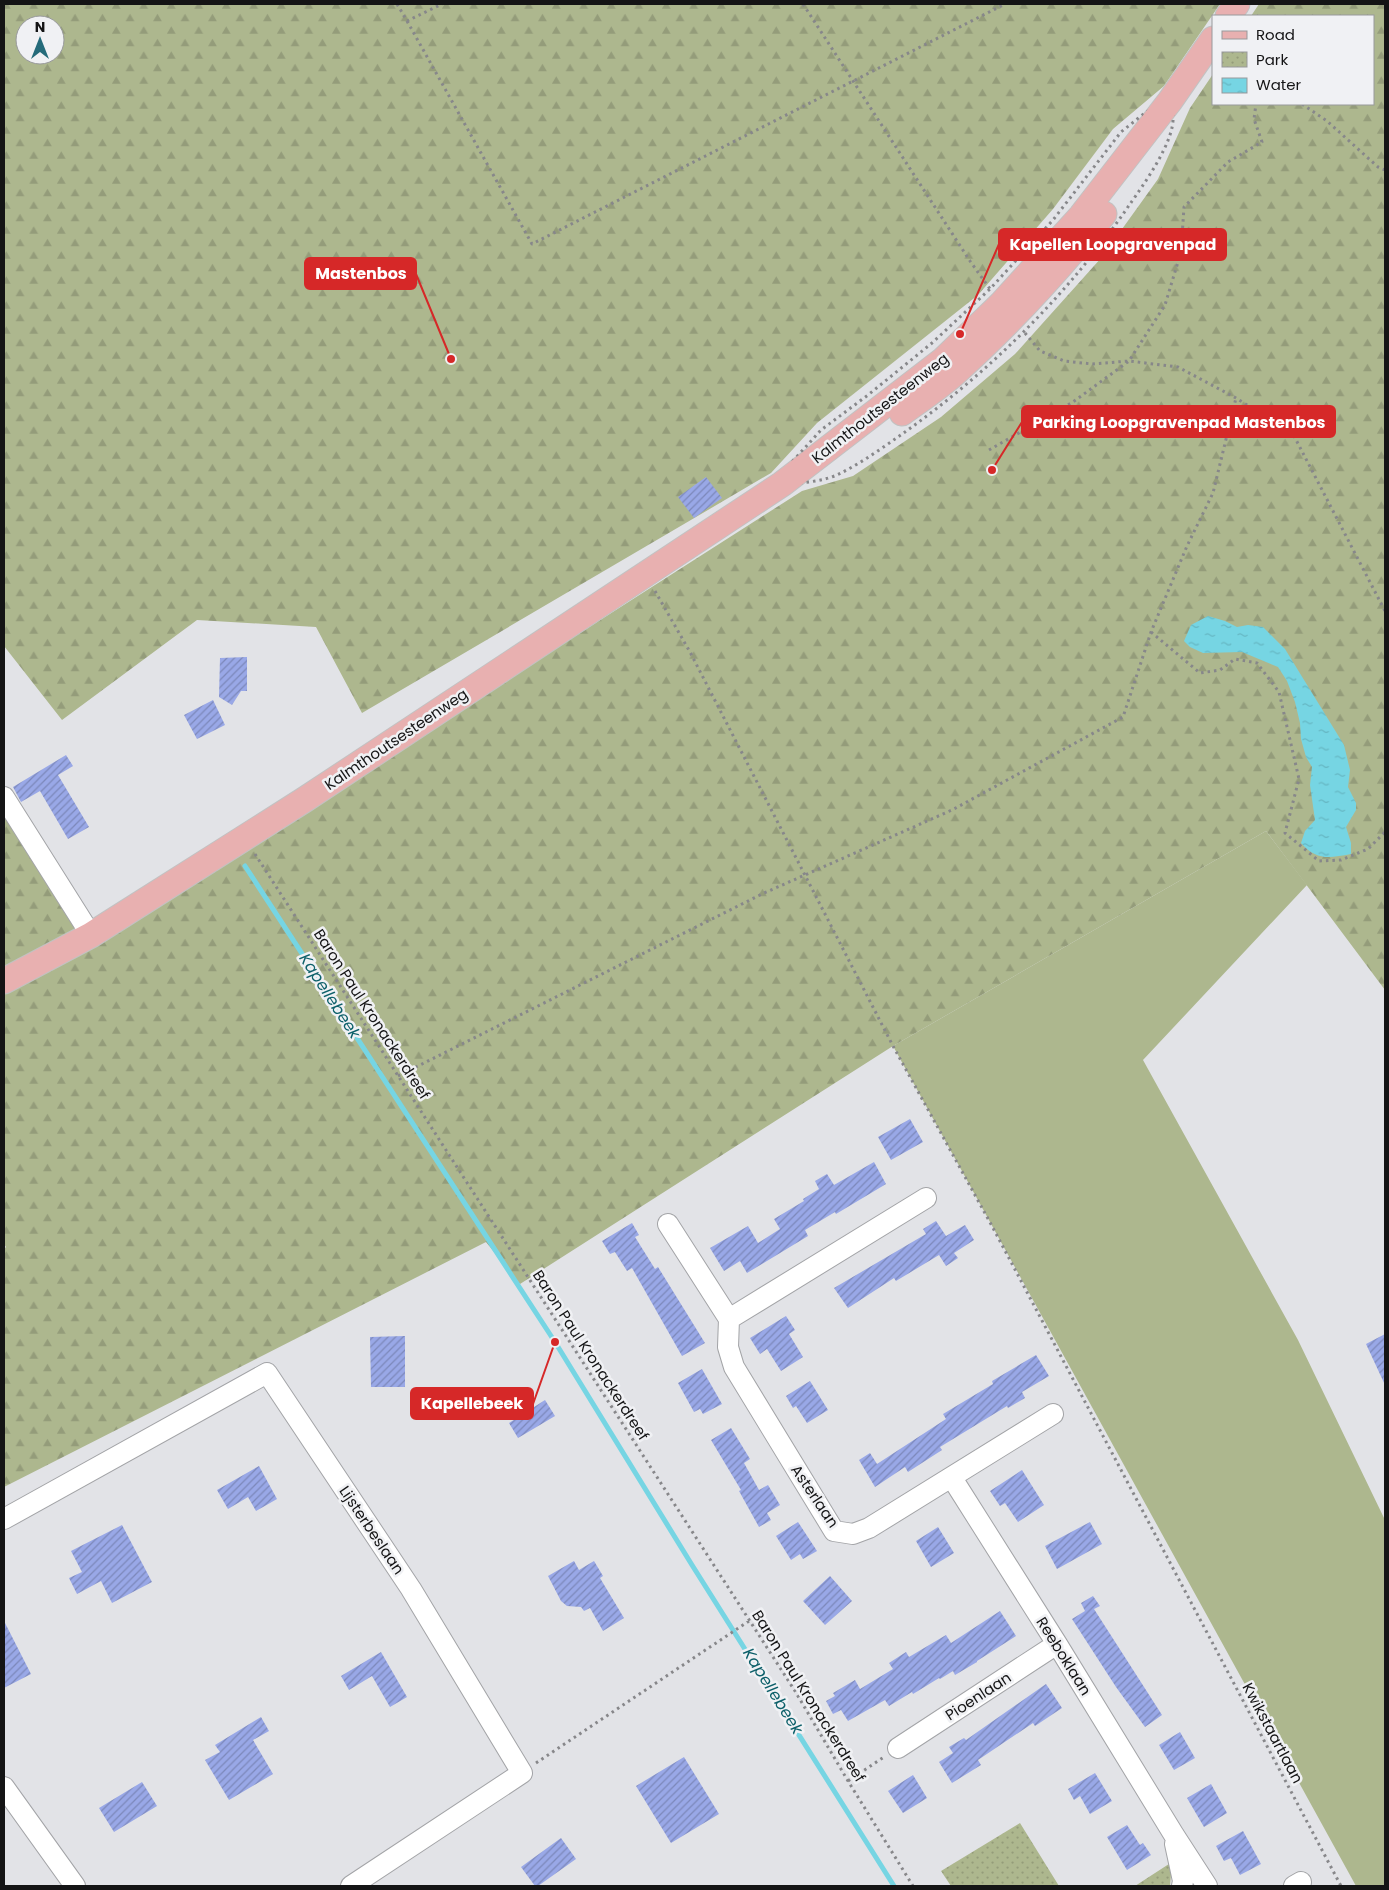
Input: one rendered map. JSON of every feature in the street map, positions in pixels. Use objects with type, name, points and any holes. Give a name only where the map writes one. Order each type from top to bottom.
[{"type":"main road","points":[[1229,15],[1236,4]]},
{"type":"main road","name":"Kalmthoutsesteenweg","points":[[4,981],[91,935],[245,838],[782,484],[845,452],[902,414],[953,375],[1001,304],[1060,268],[1106,212],[1170,101],[1212,40]]},
{"type":"street","points":[[4,797],[91,935]]},
{"type":"street","points":[[668,1224],[729,1319],[926,1198]]},
{"type":"street","name":"Asterlaan","points":[[729,1319],[728,1347],[734,1367],[834,1531],[852,1534],[869,1528],[1053,1414]]},
{"type":"street","name":"Lijsterbeslaan","points":[[4,1519],[267,1374],[412,1589],[522,1773]]},
{"type":"street","name":"Reeboklaan","points":[[952,1478],[1207,1886]]},
{"type":"street","name":"Pioenlaan","points":[[898,1748],[1057,1644]]},
{"type":"street","points":[[351,1886],[522,1773]]},
{"type":"street","points":[[4,1787],[75,1886]]},
{"type":"street","name":"Reeboklaan","points":[[1174,1835],[1183,1881],[1182,1886]]},
{"type":"path","points":[[397,4],[532,244],[854,82],[1004,4]]},
{"type":"path","points":[[407,21],[442,4]]},
{"type":"path","points":[[803,4],[970,261],[1001,304],[1040,351],[1064,361],[1092,364],[1129,360],[1178,367],[1236,398],[1293,434],[1385,611]]},
{"type":"path","points":[[782,484],[792,463],[821,430],[932,343],[1001,304],[1053,220],[1121,132],[1146,112],[1170,101]]},
{"type":"path","points":[[989,450],[1073,402],[1129,360],[1165,305],[1181,252],[1184,208],[1228,162],[1262,142],[1254,119],[1256,105]]},
{"type":"path","points":[[1303,105],[1327,121],[1378,167],[1385,170]]},
{"type":"path","points":[[398,1076],[762,894],[952,810],[1123,717],[1151,632],[1187,546],[1213,493],[1236,398]]},
{"type":"path","name":"Kwikstaartlaan","points":[[645,573],[690,652],[893,1046],[992,1226],[1341,1886]]},
{"type":"path","points":[[1151,632],[1200,673],[1220,670],[1235,659],[1257,663],[1279,692],[1299,779],[1285,833],[1319,861],[1341,860],[1368,849],[1385,832]]},
{"type":"path","name":"Baron Paul Kronackerdreef","points":[[245,838],[795,1691],[913,1886]]},
{"type":"path","points":[[522,1773],[749,1621]]},
{"type":"path","points":[[848,1781],[898,1748]]},
{"type":"green space","points":[[4,4],[1220,4],[1164,86],[1113,129],[1053,209],[978,295],[817,423],[771,473],[362,713],[316,627],[197,620],[62,720],[4,646]]},
{"type":"green space","points":[[1259,4],[1385,4],[1385,990],[1266,831],[893,1046],[520,1284],[486,1242],[4,1487],[4,1249],[6,1247],[4,1244],[4,988],[267,833],[802,491],[853,476],[941,417],[1015,354],[1102,257],[1158,179],[1190,108],[1212,75],[1212,105],[1374,105],[1374,15],[1252,15]]},
{"type":"green space","points":[[4,813],[78,929],[4,968]]},
{"type":"green space","points":[[1266,831],[1307,885],[1143,1060],[1298,1340],[1385,1520],[1385,1886],[1356,1886],[893,1046]]},
{"type":"green space","points":[[1020,1823],[1059,1886],[951,1886],[941,1871]]},
{"type":"green space","points":[[1172,1862],[1170,1886],[1135,1886]]},
{"type":"water","points":[[1208,616],[1237,627],[1248,625],[1263,627],[1285,649],[1344,745],[1350,770],[1348,787],[1356,803],[1356,810],[1346,827],[1351,843],[1351,854],[1324,857],[1312,853],[1301,843],[1305,831],[1315,820],[1310,785],[1312,767],[1306,757],[1295,702],[1287,681],[1278,667],[1242,652],[1203,653],[1190,647],[1184,641],[1191,625]]},
{"type":"building","points":[[706,477],[722,498],[694,518],[678,497]]},
{"type":"building","points":[[247,657],[247,691],[241,691],[232,705],[219,697],[220,658]]},
{"type":"building","points":[[213,700],[225,725],[197,739],[184,715]]},
{"type":"building","points":[[66,755],[73,766],[58,775],[89,827],[68,839],[40,791],[21,802],[13,787]]},
{"type":"building","points":[[910,1119],[923,1142],[891,1160],[878,1137]]},
{"type":"building","points":[[874,1162],[886,1184],[805,1230],[808,1236],[747,1273],[740,1261],[724,1271],[710,1248],[748,1226],[758,1243],[780,1229],[774,1219],[804,1201],[803,1199],[819,1189],[815,1181],[827,1174],[834,1185]]},
{"type":"building","points":[[936,1221],[946,1236],[965,1225],[974,1240],[954,1253],[958,1258],[946,1266],[939,1255],[896,1281],[894,1278],[848,1308],[834,1288],[926,1234],[923,1229]]},
{"type":"building","points":[[632,1223],[639,1235],[635,1237],[655,1269],[658,1267],[705,1343],[682,1356],[632,1268],[627,1271],[615,1252],[610,1254],[602,1241]]},
{"type":"building","points":[[786,1316],[795,1330],[789,1334],[803,1357],[781,1371],[767,1349],[760,1354],[750,1338]]},
{"type":"building","points":[[1385,1334],[1385,1385],[1366,1344]]},
{"type":"building","points":[[405,1336],[405,1387],[371,1387],[370,1337]]},
{"type":"building","points":[[1036,1355],[1049,1376],[1022,1392],[1025,1398],[1008,1408],[1007,1406],[940,1447],[942,1450],[908,1472],[905,1467],[875,1487],[859,1460],[870,1453],[877,1464],[946,1419],[943,1414],[993,1384],[992,1381]]},
{"type":"building","points":[[702,1369],[722,1404],[703,1414],[700,1409],[694,1412],[678,1383]]},
{"type":"building","points":[[810,1381],[828,1410],[807,1423],[796,1406],[793,1408],[786,1396]]},
{"type":"building","points":[[545,1400],[555,1416],[518,1438],[509,1423]]},
{"type":"building","points":[[731,1428],[750,1459],[744,1463],[759,1490],[768,1485],[780,1505],[767,1513],[771,1520],[759,1527],[739,1491],[741,1490],[711,1440]]},
{"type":"building","points":[[259,1466],[277,1499],[256,1511],[248,1497],[228,1509],[217,1490]]},
{"type":"building","points":[[1022,1470],[1044,1505],[1018,1522],[1005,1503],[1000,1506],[990,1491]]},
{"type":"building","points":[[798,1522],[817,1551],[803,1559],[800,1554],[791,1560],[776,1536]]},
{"type":"building","points":[[1090,1522],[1102,1544],[1057,1569],[1045,1546]]},
{"type":"building","points":[[122,1525],[152,1582],[112,1603],[101,1581],[77,1594],[69,1578],[82,1572],[71,1551]]},
{"type":"building","points":[[938,1527],[954,1553],[931,1567],[916,1541]]},
{"type":"building","points":[[574,1561],[579,1570],[594,1561],[603,1576],[600,1578],[624,1618],[603,1631],[590,1608],[584,1611],[581,1607],[567,1606],[561,1601],[548,1576]]},
{"type":"building","points":[[830,1576],[852,1601],[825,1625],[803,1601]]},
{"type":"building","points":[[1093,1596],[1100,1606],[1094,1609],[1162,1715],[1145,1727],[1116,1687],[1072,1619],[1085,1611],[1081,1603]]},
{"type":"building","points":[[1000,1611],[1016,1636],[977,1662],[955,1675],[953,1671],[939,1678],[889,1706],[885,1700],[848,1721],[841,1710],[833,1714],[826,1701],[835,1696],[833,1693],[855,1680],[860,1689],[893,1669],[889,1663],[906,1652],[909,1657],[946,1635],[951,1643]]},
{"type":"building","points":[[4,1621],[31,1674],[4,1688]]},
{"type":"building","points":[[381,1652],[407,1697],[390,1707],[372,1676],[349,1690],[341,1676]]},
{"type":"building","points":[[1046,1684],[1062,1708],[1035,1726],[1033,1723],[978,1760],[981,1765],[952,1783],[939,1762],[953,1753],[949,1747],[964,1738],[966,1740]]},
{"type":"building","points":[[261,1717],[269,1731],[253,1740],[273,1774],[229,1800],[205,1760],[220,1752],[215,1745]]},
{"type":"building","points":[[1180,1732],[1195,1758],[1174,1770],[1159,1745]]},
{"type":"building","points":[[684,1757],[719,1814],[671,1843],[636,1786]]},
{"type":"building","points":[[1095,1773],[1112,1801],[1090,1814],[1080,1796],[1074,1800],[1068,1789]]},
{"type":"building","points":[[913,1775],[927,1798],[903,1813],[888,1791]]},
{"type":"building","points":[[142,1782],[157,1806],[114,1832],[99,1808]]},
{"type":"building","points":[[1211,1784],[1227,1813],[1204,1827],[1187,1798]]},
{"type":"building","points":[[1127,1825],[1140,1845],[1143,1843],[1151,1855],[1127,1870],[1107,1837]]},
{"type":"building","points":[[1243,1831],[1261,1864],[1240,1875],[1231,1858],[1224,1861],[1216,1846]]},
{"type":"building","points":[[561,1838],[576,1859],[538,1886],[535,1886],[521,1867]]},
{"type":"waterway","name":"Kapellebeek","points":[[245,866],[555,1342],[692,1565],[894,1886]]},
{"type":"place","name":"Kapellen Loopgravenpad","points":[[960,334]]},
{"type":"place","name":"Mastenbos","points":[[451,359]]},
{"type":"place","name":"Parking Loopgravenpad Mastenbos","points":[[992,470]]},
{"type":"place","name":"Kapellebeek","points":[[555,1342]]}]
